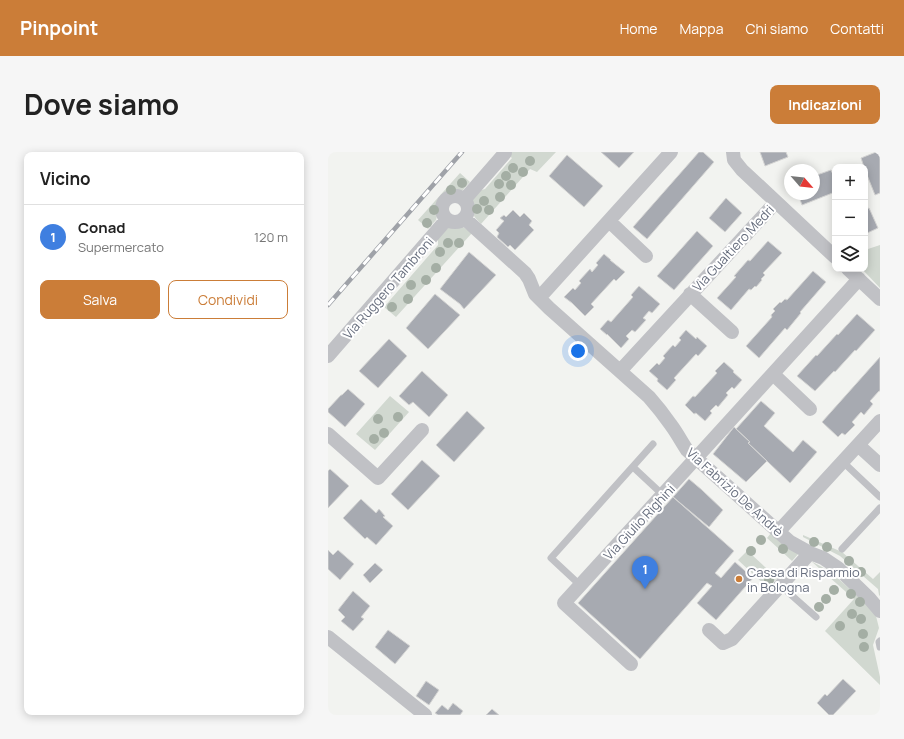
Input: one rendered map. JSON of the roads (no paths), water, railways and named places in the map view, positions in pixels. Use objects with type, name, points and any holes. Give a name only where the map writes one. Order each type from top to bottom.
[{"type":"street","points":[[539,298],[671,152]]},
{"type":"street","points":[[733,152],[734,160],[737,165],[832,254]]},
{"type":"street","points":[[464,200],[505,153]]},
{"type":"street","points":[[458,196],[464,200],[468,209],[464,218],[457,222],[447,219],[442,210],[442,206],[446,199],[458,196]]},
{"type":"street","name":"Via Gualtiero Medri","points":[[620,371],[776,202]]},
{"type":"street","name":"Via Fabrizio De Andrè","points":[[464,218],[525,273],[535,294],[549,308],[660,409],[687,450],[790,542],[823,558],[838,568],[875,600],[880,611]]},
{"type":"street","name":"Via Ruggero Tambroni","points":[[328,356],[447,219]]},
{"type":"street","points":[[609,221],[646,256]]},
{"type":"street","points":[[851,272],[880,299]]},
{"type":"street","name":"Via Giulio Righini","points":[[631,664],[564,603],[859,280]]},
{"type":"street","name":"Via Gualtiero Medri","points":[[690,294],[732,332]]},
{"type":"street","points":[[773,374],[810,409]]},
{"type":"street","points":[[778,532],[880,421]]},
{"type":"street","points":[[328,434],[378,478],[422,430]]},
{"type":"street","points":[[858,445],[880,465]]},
{"type":"street","points":[[709,630],[723,642],[732,639],[810,553]]},
{"type":"street","points":[[328,637],[425,715]]},
{"type":"lane","points":[[580,585],[551,558],[653,444]]},
{"type":"lane","points":[[843,462],[880,497]]},
{"type":"lane","points":[[633,467],[663,495]]},
{"type":"lane","points":[[842,550],[880,508]]},
{"type":"lane","points":[[780,585],[816,617]]},
{"type":"lane","points":[[880,641],[880,647]]},
{"type":"railway","points":[[328,305],[462,152]]},
{"type":"place","name":"Cassa di Risparmio in Bologna","points":[[739,579]]},
{"type":"place","name":"Conad","points":[[645,589]]}]
